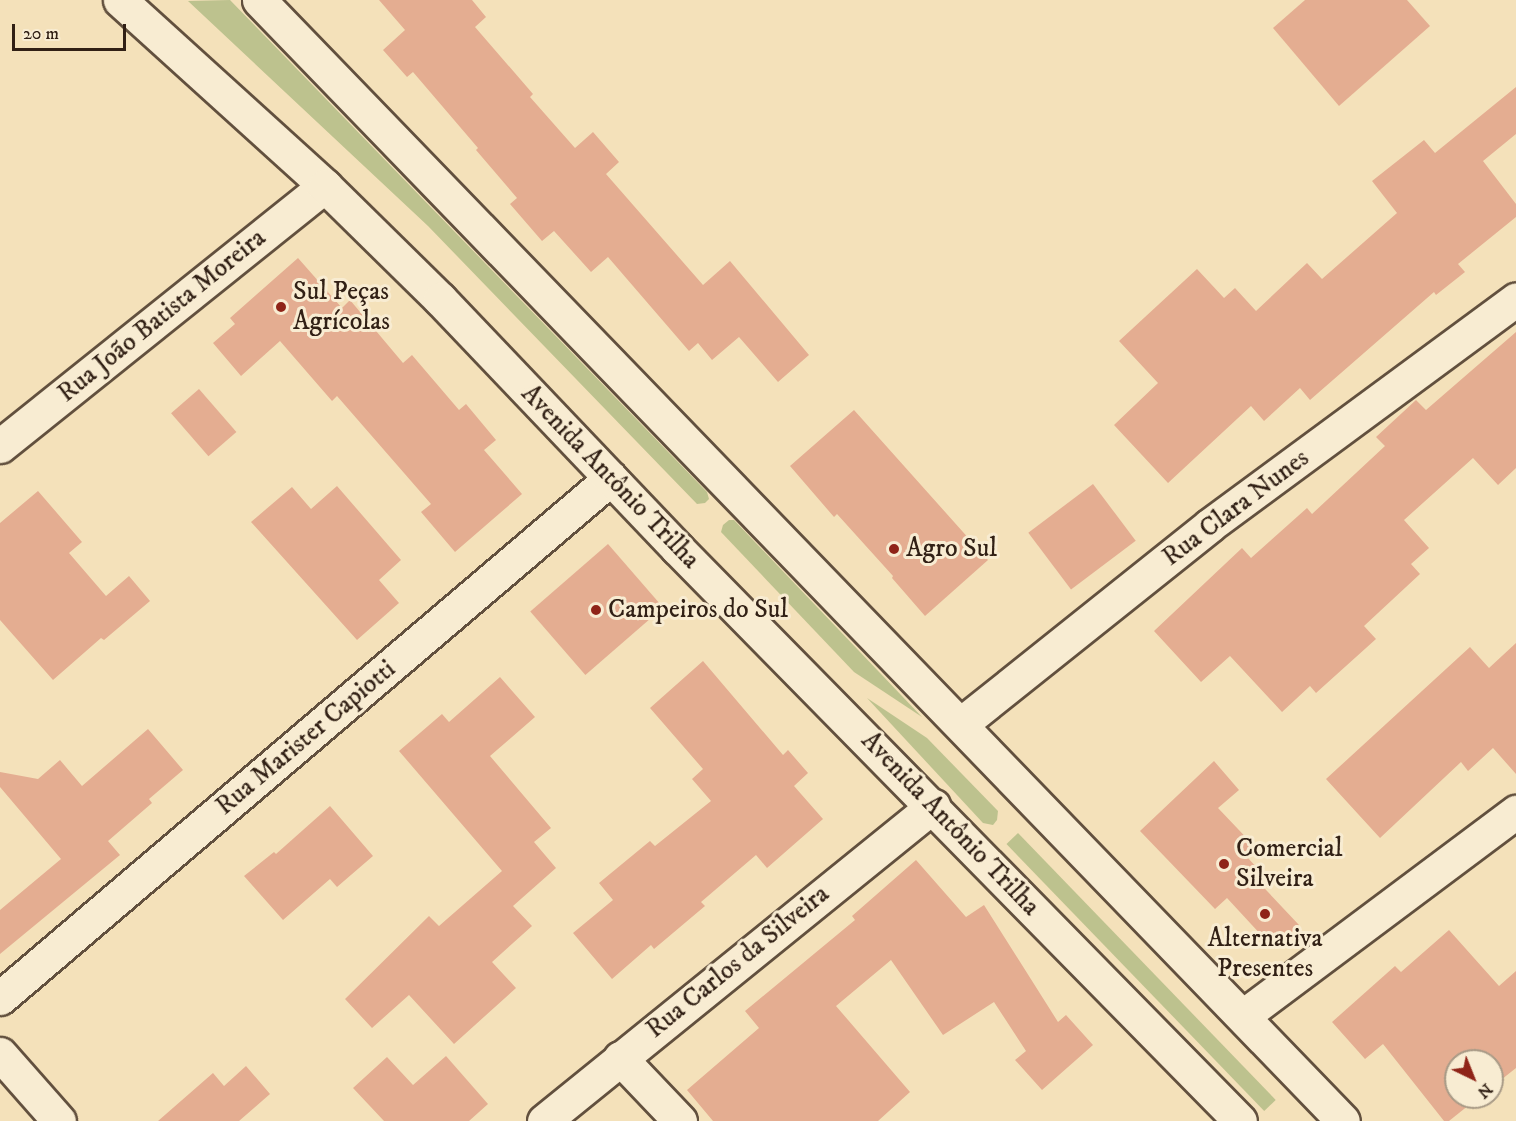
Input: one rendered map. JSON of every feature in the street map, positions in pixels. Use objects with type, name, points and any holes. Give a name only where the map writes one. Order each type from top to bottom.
[{"type":"main road","name":"Avenida Antônio Trilha","points":[[120,0],[325,186],[440,300],[1240,1121]]},
{"type":"main road","points":[[258,0],[961,724],[1053,824],[1244,1016],[1343,1121]]},
{"type":"main road","name":"Rua João Batista Moreira","points":[[0,446],[325,186]]},
{"type":"main road","name":"Rua Clara Nunes","points":[[961,724],[1210,525],[1516,299]]},
{"type":"main road","name":"Rua Marister Capiotti","points":[[0,998],[611,478]]},
{"type":"main road","name":"Rua Carlos da Silveira","points":[[544,1121],[933,806]]},
{"type":"main road","points":[[1244,1016],[1516,812]]},
{"type":"main road","points":[[0,1054],[59,1121]]},
{"type":"main road","points":[[620,1058],[680,1121]]},
{"type":"green space","points":[[230,0],[707,492],[709,499],[705,503],[697,504],[428,226],[188,1]]},
{"type":"green space","points":[[729,520],[734,520],[922,717],[854,672],[721,532],[723,525]]},
{"type":"green space","points":[[867,698],[927,738],[998,811],[997,820],[993,825],[983,823]]},
{"type":"green space","points":[[1018,833],[1276,1100],[1264,1111],[1006,844]]},
{"type":"building","points":[[379,0],[472,0],[486,17],[475,27],[533,94],[530,97],[575,148],[593,132],[619,162],[606,174],[703,285],[730,261],[809,355],[778,382],[739,337],[712,360],[698,343],[689,351],[608,257],[591,272],[554,231],[542,241],[510,204],[517,198],[476,150],[478,148],[413,72],[407,77],[383,50],[405,30]]},
{"type":"building","points":[[1305,0],[1407,0],[1430,26],[1339,106],[1273,28]]},
{"type":"building","points":[[1516,87],[1516,134],[1483,161],[1516,204],[1516,217],[1458,264],[1465,272],[1436,295],[1434,292],[1310,400],[1300,388],[1264,421],[1251,406],[1168,483],[1114,425],[1158,383],[1119,341],[1197,269],[1224,298],[1235,288],[1256,311],[1307,263],[1322,279],[1397,213],[1372,181],[1424,140],[1435,153]]},
{"type":"building","points":[[298,258],[342,308],[350,300],[403,363],[412,355],[459,410],[466,404],[496,440],[484,450],[522,494],[455,552],[421,512],[431,504],[337,396],[332,401],[280,341],[241,376],[213,343],[235,324],[230,318]]},
{"type":"building","points":[[1516,332],[1516,468],[1498,485],[1473,458],[1404,520],[1429,548],[1411,564],[1420,574],[1364,626],[1376,639],[1316,693],[1310,686],[1282,712],[1230,656],[1201,682],[1154,631],[1242,548],[1251,558],[1307,508],[1312,514],[1385,446],[1376,437],[1416,400],[1426,410]]},
{"type":"building","points":[[199,389],[236,432],[208,456],[171,413]]},
{"type":"building","points":[[854,410],[988,560],[925,616],[892,578],[893,576],[837,514],[834,517],[790,466]]},
{"type":"building","points":[[1093,484],[1136,541],[1071,589],[1028,533]]},
{"type":"building","points":[[337,486],[401,560],[379,580],[399,603],[357,640],[251,522],[292,487],[311,509]]},
{"type":"building","points":[[38,491],[82,542],[69,553],[106,596],[129,576],[150,601],[104,640],[101,638],[53,680],[0,620],[0,523]]},
{"type":"building","name":"Campeiros do Sul","points":[[608,544],[663,607],[585,675],[530,612]]},
{"type":"building","points":[[1516,643],[1516,774],[1493,748],[1468,771],[1461,762],[1380,838],[1326,779],[1470,647],[1489,668]]},
{"type":"building","points":[[703,661],[783,755],[788,750],[808,773],[794,786],[823,819],[767,868],[756,855],[701,902],[705,906],[654,949],[651,945],[612,979],[573,933],[613,900],[599,883],[650,841],[655,846],[711,801],[692,779],[703,769],[650,708]]},
{"type":"building","points":[[500,677],[535,717],[490,756],[551,828],[534,842],[556,868],[513,906],[532,926],[492,962],[516,988],[454,1044],[409,995],[372,1028],[345,999],[429,916],[439,926],[502,871],[399,751],[442,714],[449,722]]},
{"type":"building","points":[[148,729],[183,770],[149,799],[152,803],[108,841],[120,855],[0,954],[0,910],[61,859],[0,787],[0,772],[38,779],[60,760],[82,786]]},
{"type":"building","points":[[1214,761],[1239,790],[1218,808],[1257,849],[1248,858],[1258,869],[1252,875],[1299,925],[1274,949],[1227,898],[1215,909],[1140,831]]},
{"type":"building","points":[[330,806],[373,856],[337,887],[330,879],[283,920],[244,876],[274,852],[276,854]]},
{"type":"building","points":[[916,860],[966,917],[984,905],[1058,1022],[1066,1015],[1093,1045],[1042,1090],[1015,1060],[1026,1051],[994,1002],[943,1035],[891,960],[836,1006],[910,1092],[878,1121],[713,1121],[687,1090],[759,1028],[745,1011],[855,920],[852,916]]},
{"type":"building","points":[[1449,930],[1499,986],[1516,971],[1516,1068],[1504,1078],[1504,1049],[1444,1049],[1444,1109],[1464,1109],[1449,1121],[1444,1121],[1383,1044],[1365,1059],[1332,1022],[1395,966],[1401,972]]},
{"type":"building","points":[[446,1056],[488,1104],[469,1121],[384,1121],[353,1088],[387,1057],[413,1085]]},
{"type":"building","points":[[246,1066],[270,1094],[239,1121],[158,1121],[213,1073],[224,1086]]},
{"type":"place","name":"Sul Peças Agrícolas","points":[[281,307]]},
{"type":"place","name":"Agro Sul","points":[[894,549]]},
{"type":"place","name":"Campeiros do Sul","points":[[596,610]]},
{"type":"place","name":"Comercial Silveira","points":[[1224,864]]},
{"type":"place","name":"Alternativa Presentes","points":[[1265,914]]}]
